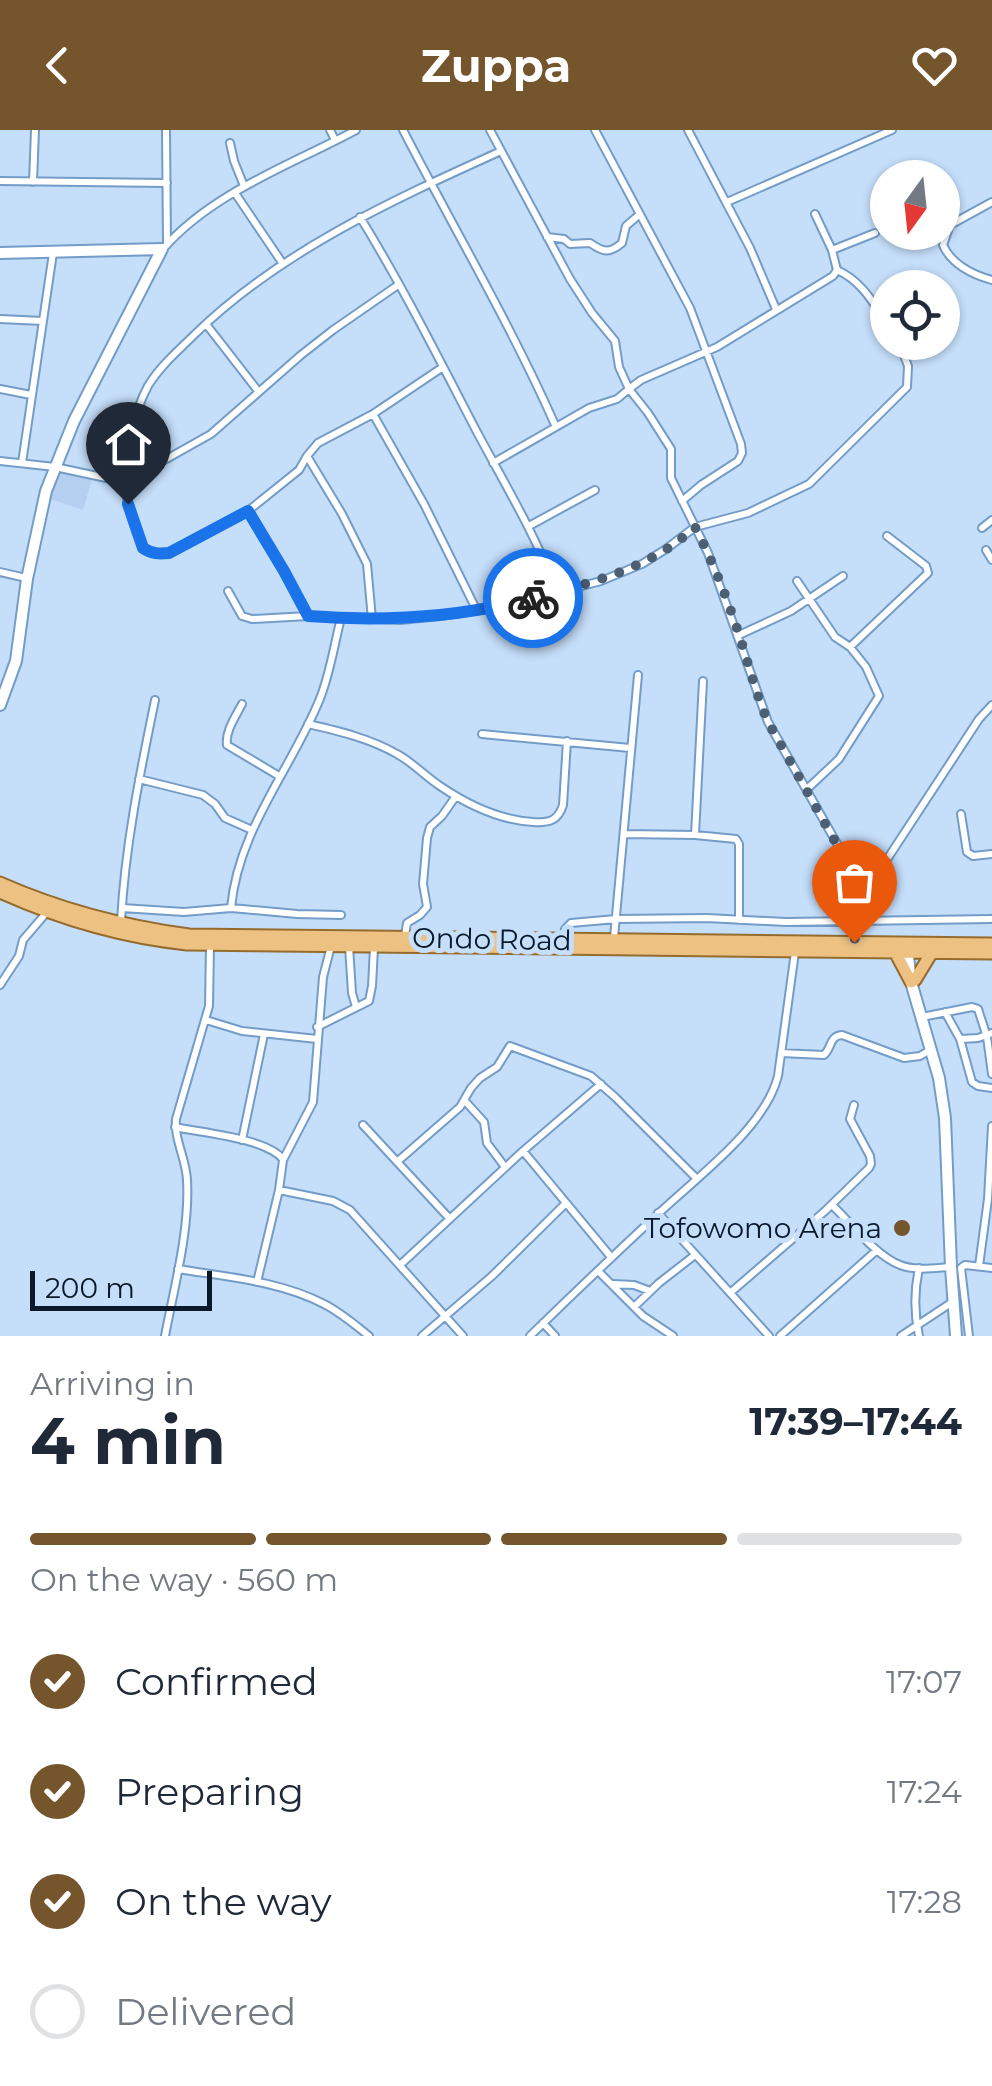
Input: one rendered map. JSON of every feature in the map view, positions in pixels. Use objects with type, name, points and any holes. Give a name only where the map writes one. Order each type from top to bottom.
[{"type":"main road","name":"Ondo Road","points":[[0,882],[59,907],[121,924],[189,935],[479,943],[791,946],[854,942],[932,952],[992,953]]},
{"type":"main road","name":"Ondo Road","points":[[0,892],[48,912],[125,934],[210,945],[374,946],[562,939],[908,949],[992,944]]},
{"type":"main road","points":[[908,949],[913,984]]},
{"type":"main road","points":[[913,984],[932,952]]},
{"type":"street","points":[[32,182],[35,130]]},
{"type":"street","points":[[165,247],[166,130]]},
{"type":"street","points":[[330,130],[335,140]]},
{"type":"street","points":[[0,705],[16,661],[27,578],[40,514],[55,467],[99,370],[165,247],[186,226],[244,186],[356,130]]},
{"type":"street","points":[[403,130],[532,372],[556,427]]},
{"type":"street","points":[[490,130],[592,314],[615,341],[619,367],[630,389],[671,449],[671,478],[708,553],[763,711],[864,893]]},
{"type":"street","points":[[595,130],[684,297],[741,444],[738,461],[682,501]]},
{"type":"street","points":[[688,130],[750,248],[776,309]]},
{"type":"street","points":[[727,202],[892,130]]},
{"type":"street","points":[[230,144],[244,186]]},
{"type":"street","points":[[443,368],[373,414],[318,443],[299,470],[248,511],[169,553],[143,548],[125,480],[138,408],[169,358],[283,264],[360,218],[500,151]]},
{"type":"street","points":[[0,182],[167,184]]},
{"type":"street","points":[[235,193],[283,264]]},
{"type":"street","points":[[992,202],[950,225],[943,244],[958,264],[992,280]]},
{"type":"street","points":[[546,236],[574,245],[590,243],[604,252],[622,243],[626,226],[640,214]]},
{"type":"street","points":[[815,214],[838,270],[860,285],[870,299]]},
{"type":"street","points":[[360,218],[529,526],[557,592]]},
{"type":"street","points":[[832,250],[870,236]]},
{"type":"street","points":[[0,252],[165,247]]},
{"type":"street","points":[[22,463],[54,253]]},
{"type":"street","points":[[493,463],[589,408],[617,400],[642,380],[706,352],[838,270]]},
{"type":"street","points":[[0,461],[125,480],[211,434],[334,330],[398,285]]},
{"type":"street","points":[[0,319],[43,322]]},
{"type":"street","points":[[206,324],[258,391]]},
{"type":"street","points":[[228,591],[246,617],[400,620],[478,612],[601,580],[666,550],[695,527],[748,513],[810,484],[907,387],[906,360]]},
{"type":"street","points":[[0,389],[30,395]]},
{"type":"street","points":[[373,414],[478,612]]},
{"type":"street","points":[[307,456],[366,564],[372,619]]},
{"type":"street","points":[[529,526],[595,490]]},
{"type":"street","points":[[248,511],[308,616]]},
{"type":"street","points":[[982,528],[992,520]]},
{"type":"street","points":[[850,647],[928,573],[926,566],[887,536]]},
{"type":"street","points":[[986,550],[992,560]]},
{"type":"street","points":[[0,572],[27,578]]},
{"type":"street","points":[[739,635],[809,600],[842,576]]},
{"type":"street","points":[[797,581],[834,638],[850,647],[866,667],[879,692],[879,698],[840,759],[807,789]]},
{"type":"street","points":[[464,614],[469,596]]},
{"type":"street","points":[[231,908],[240,860],[325,686],[342,618]]},
{"type":"street","points":[[614,940],[638,674]]},
{"type":"street","points":[[695,835],[703,681]]},
{"type":"street","points":[[121,924],[125,867],[155,700]]},
{"type":"street","points":[[242,704],[229,730],[228,745],[279,776]]},
{"type":"street","points":[[854,942],[864,893],[992,705]]},
{"type":"street","points":[[308,724],[358,737],[400,755],[456,796],[513,820],[556,819],[563,805],[567,741]]},
{"type":"street","points":[[482,734],[630,748]]},
{"type":"street","points":[[139,779],[203,795],[225,818],[252,830]]},
{"type":"street","points":[[405,938],[407,923],[426,908],[426,838],[430,827],[456,796]]},
{"type":"street","points":[[961,814],[964,844],[970,855],[992,854]]},
{"type":"street","points":[[624,834],[695,835],[739,841],[739,920]]},
{"type":"street","points":[[122,908],[184,912],[231,908],[341,915]]},
{"type":"street","points":[[0,985],[19,956],[23,940],[48,912]]},
{"type":"street","points":[[562,939],[571,923],[616,919],[992,919]]},
{"type":"street","points":[[530,1336],[697,1179],[765,1107],[773,1094],[781,1052],[791,946],[786,922]]},
{"type":"street","points":[[165,1336],[188,1183],[186,1159],[175,1128],[206,1020],[210,945]]},
{"type":"street","points":[[257,1282],[284,1160],[312,1102],[323,978],[331,946]]},
{"type":"street","points":[[350,946],[356,1007]]},
{"type":"street","points":[[318,1027],[368,1001],[374,946]]},
{"type":"street","points":[[908,949],[913,984],[939,1078],[945,1118],[951,1267],[969,1336]]},
{"type":"street","points":[[922,1017],[978,1009],[989,1035],[992,1074]]},
{"type":"street","points":[[945,1012],[960,1039],[972,1082],[992,1088]]},
{"type":"street","points":[[206,1020],[242,1031],[318,1038]]},
{"type":"street","points":[[242,1140],[264,1034]]},
{"type":"street","points":[[781,1052],[824,1054],[832,1039],[842,1034],[904,1058],[931,1050]]},
{"type":"street","points":[[960,1039],[989,1035]]},
{"type":"street","points":[[398,1161],[465,1101],[471,1088],[497,1066],[510,1046],[591,1076],[697,1179]]},
{"type":"street","points":[[400,1265],[601,1084]]},
{"type":"street","points":[[465,1101],[484,1122],[487,1143],[505,1167]]},
{"type":"street","points":[[730,1294],[832,1205],[872,1164],[850,1119],[854,1105]]},
{"type":"street","points":[[363,1124],[450,1220]]},
{"type":"street","points":[[979,1266],[990,1199],[992,1126]]},
{"type":"street","points":[[175,1128],[242,1140],[272,1150],[284,1160]]},
{"type":"street","points":[[523,1151],[612,1258]]},
{"type":"street","points":[[279,1190],[343,1205],[463,1336]]},
{"type":"street","points":[[422,1336],[492,1276],[566,1204]]},
{"type":"street","points":[[832,1205],[898,1265],[951,1267]]},
{"type":"street","points":[[658,1214],[769,1336]]},
{"type":"street","points":[[601,1242],[623,1247]]},
{"type":"street","points":[[780,1336],[878,1250]]},
{"type":"street","points":[[634,1307],[695,1255]]},
{"type":"street","points":[[956,1336],[961,1268],[965,1264],[992,1268]]},
{"type":"street","points":[[178,1268],[286,1289],[326,1304],[369,1336]]},
{"type":"street","points":[[919,1268],[915,1288],[919,1336]]},
{"type":"street","points":[[598,1271],[634,1307],[673,1336]]},
{"type":"street","points":[[611,1284],[634,1285],[650,1291]]},
{"type":"street","points":[[902,1336],[959,1301]]},
{"type":"street","points":[[544,1323],[554,1336]]},
{"type":"shaded area","points":[[59,469],[92,479],[83,510],[50,499]]},
{"type":"way so far","points":[[533,598],[620,574],[666,550],[695,527],[739,635],[768,722],[864,893],[854,942]]},
{"type":"place","name":"Tofowomo Arena","points":[[902,1228]]},
{"type":"route","points":[[128,504],[143,548],[159,554],[169,553],[248,511],[308,616],[400,620],[478,612],[533,598]]}]
